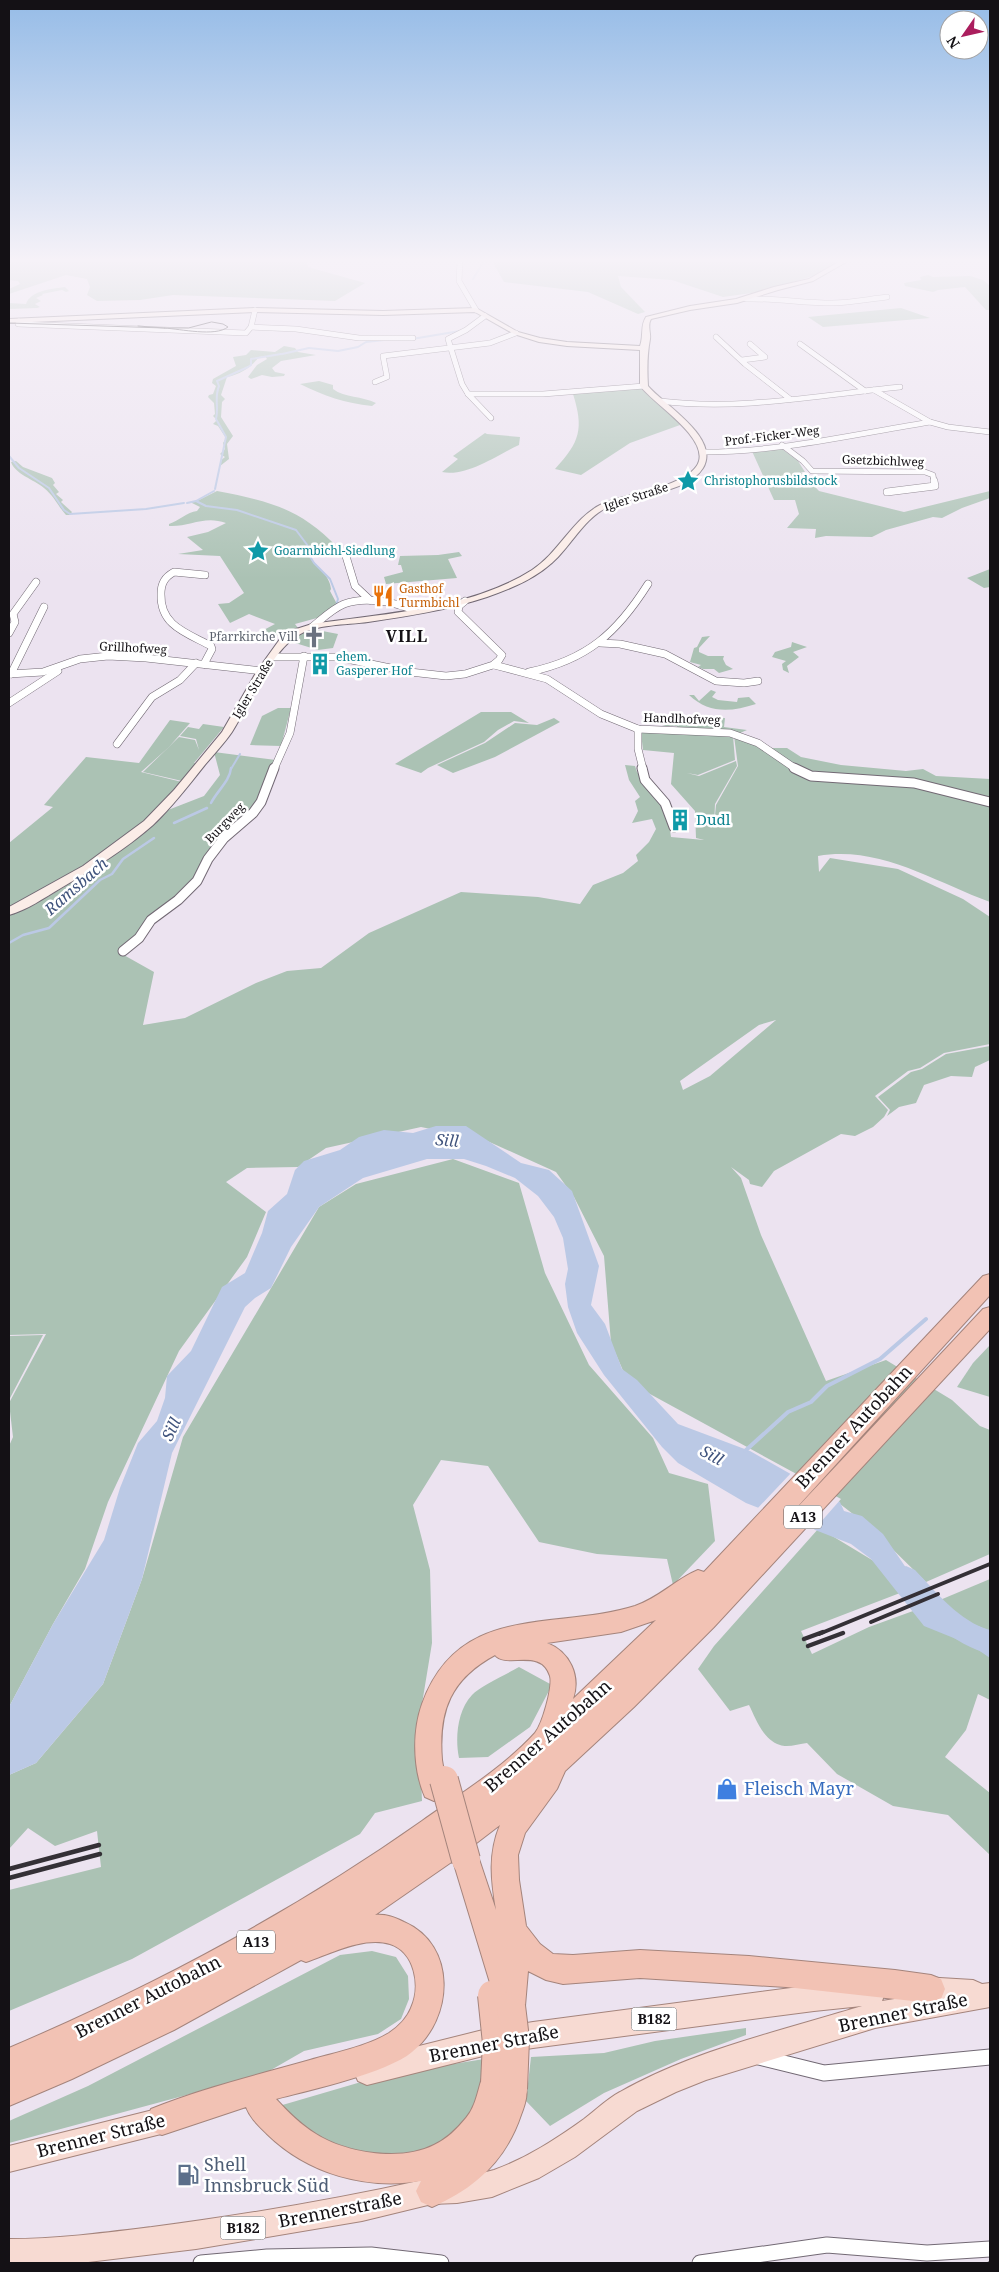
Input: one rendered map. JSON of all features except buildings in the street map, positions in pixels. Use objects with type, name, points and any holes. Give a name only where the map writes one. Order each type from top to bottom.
[{"type":"highway","name":"Brenner Autobahn","points":[[9,2091],[182,2012],[281,1956],[386,1891],[500,1809],[554,1747],[990,1282]]},
{"type":"highway","name":"Brenner Autobahn","points":[[672,1622],[914,1396],[990,1314]]},
{"type":"highway","points":[[432,2191],[466,2170],[490,2150],[500,2133],[506,2119],[504,2086],[515,2039],[506,1993],[461,1863],[427,1743],[431,1711],[442,1686],[464,1660],[487,1646],[510,1637],[635,1617],[672,1622]]},
{"type":"highway","points":[[439,1784],[438,1738],[440,1720],[454,1686],[468,1670],[498,1652],[519,1647],[535,1648],[551,1656],[560,1667],[564,1681],[554,1747],[544,1785],[520,1817],[506,1845],[505,1874],[512,1931],[506,1993]]},
{"type":"highway","name":"Brenner Autobahn","points":[[9,2063],[153,1998],[285,1926],[368,1874],[486,1791],[554,1747]]},
{"type":"highway","points":[[162,2120],[197,2106],[327,2070],[392,2048],[414,2032],[427,2010],[431,1996],[430,1980],[424,1959],[410,1941],[392,1930],[380,1929],[357,1932],[281,1956]]},
{"type":"highway","points":[[512,1931],[531,1956],[540,1963],[553,1968],[565,1969],[637,1964],[864,1980],[931,1989]]},
{"type":"highway","points":[[259,2103],[285,2130],[314,2151],[368,2170],[400,2170],[419,2166],[442,2157],[469,2138],[504,2086]]},
{"type":"main road","points":[[644,367],[644,386],[682,422],[698,441],[704,452]]},
{"type":"main road","name":"Igler Straße","points":[[9,911],[29,902],[86,868],[130,837],[160,812],[226,733],[262,670],[289,636],[312,627],[440,606],[506,587],[542,567],[560,552],[586,519],[599,509],[619,500],[669,486],[685,479],[702,464],[704,452]]},
{"type":"main road","name":"Brenner Straße","points":[[9,2159],[162,2120],[229,2111],[381,2068],[483,2043],[814,1998],[931,1989],[990,1994]]},
{"type":"main road","name":"Brenner Straße","points":[[432,2191],[457,2190],[492,2184],[530,2170],[566,2148],[628,2102],[668,2082],[706,2067],[875,2016],[990,1994]]},
{"type":"main road","name":"Brennerstraße","points":[[11,2257],[85,2250],[205,2234],[362,2207],[432,2191]]},
{"type":"street","points":[[375,382],[387,377],[385,367]]},
{"type":"street","points":[[457,367],[462,384],[468,394],[491,418]]},
{"type":"street","points":[[751,367],[790,399]]},
{"type":"street","points":[[832,367],[865,391]]},
{"type":"street","points":[[468,394],[543,394],[644,386]]},
{"type":"street","points":[[660,401],[712,405],[900,387]]},
{"type":"street","points":[[874,390],[930,422],[948,427],[990,432]]},
{"type":"street","name":"Prof.-Ficker-Weg","points":[[704,452],[731,452],[782,446],[930,422]]},
{"type":"street","name":"Gsetzbichlweg","points":[[782,446],[803,461],[809,470],[812,471],[925,472],[933,476],[935,486],[887,492]]},
{"type":"street","points":[[344,553],[349,574],[358,590],[363,597],[374,602]]},
{"type":"street","points":[[117,744],[152,696],[180,680],[200,664],[212,649],[211,646],[172,625],[161,601],[162,585],[168,575],[178,572],[205,575]]},
{"type":"street","points":[[9,633],[15,622],[13,614],[36,582]]},
{"type":"street","points":[[525,672],[560,665],[582,656],[600,643],[629,614],[648,584]]},
{"type":"street","points":[[312,627],[343,604],[358,600],[405,606],[414,610]]},
{"type":"street","points":[[458,612],[459,606],[465,600]]},
{"type":"street","points":[[272,657],[304,656],[357,660],[424,676],[463,675],[494,665],[500,661],[501,654],[458,612],[440,606]]},
{"type":"street","name":"Grillhofweg","points":[[10,674],[44,607]]},
{"type":"street","points":[[600,643],[620,644],[665,654],[716,681],[735,684],[758,681]]},
{"type":"street","name":"Grillhofweg","points":[[10,674],[43,672],[73,661],[113,656],[262,670]]},
{"type":"street","name":"Burgweg","points":[[123,950],[139,938],[151,920],[178,900],[197,880],[208,859],[224,838],[253,813],[261,802],[290,733],[304,656]]},
{"type":"street","points":[[9,703],[73,661]]},
{"type":"street","name":"Handlhofweg","points":[[494,665],[525,672],[551,681],[601,714],[638,729],[730,733],[758,743],[796,769],[811,776],[914,783],[990,802]]},
{"type":"street","points":[[638,729],[638,749],[644,780],[665,803],[674,827]]},
{"type":"street","points":[[748,2054],[824,2073],[990,2057]]},
{"type":"street","points":[[700,2263],[827,2245],[927,2253],[990,2249]]},
{"type":"street","points":[[201,2263],[267,2257],[371,2255],[440,2263]]},
{"type":"green space","points":[[234,367],[249,367],[227,377],[221,395],[225,399],[222,402],[221,417],[233,436],[227,444],[229,459],[220,466],[220,461],[225,457],[220,454],[225,449],[223,443],[226,438],[218,426],[213,424],[217,420],[213,416],[215,414],[214,403],[208,397],[213,394],[216,386],[212,383],[213,379]]},
{"type":"green space","points":[[255,367],[273,367],[272,368],[275,372],[285,374],[284,376],[272,377],[262,375],[251,379],[248,377]]},
{"type":"green space","points":[[319,381],[333,385],[333,389],[343,394],[376,403],[372,406],[344,401],[300,384]]},
{"type":"green space","points":[[640,388],[668,411],[680,425],[630,443],[581,475],[555,469],[570,451],[578,434],[578,417],[573,394]]},
{"type":"green space","points":[[485,433],[520,437],[519,445],[472,468],[452,473],[442,472],[458,459],[453,456]]},
{"type":"green space","points":[[781,448],[798,461],[805,472],[801,472],[819,491],[904,512],[990,491],[990,498],[962,508],[942,518],[933,517],[886,530],[872,537],[826,536],[815,538],[816,529],[787,528],[799,514],[795,500],[774,500],[751,449]]},
{"type":"green space","points":[[16,461],[23,467],[52,478],[55,483],[53,485],[59,492],[56,494],[63,500],[61,502],[72,512],[70,515],[66,515],[51,494],[44,488],[16,470],[11,462]]},
{"type":"green space","points":[[217,491],[252,498],[283,508],[297,515],[324,534],[338,548],[304,555],[309,555],[328,579],[330,591],[338,606],[317,618],[295,624],[298,628],[281,636],[260,632],[275,624],[249,614],[230,623],[218,604],[229,603],[244,593],[220,556],[178,554],[203,550],[187,537],[208,532],[226,523],[211,520],[169,526],[169,524],[197,511],[200,507],[190,502],[197,501]]},
{"type":"green space","points":[[459,552],[462,556],[448,559],[457,578],[386,584],[384,577],[403,572],[401,565],[398,565],[400,556],[438,555]]},
{"type":"green space","points":[[990,569],[990,587],[984,588],[967,578]]},
{"type":"green space","points":[[312,629],[338,634],[333,648],[318,650],[292,642],[291,640],[296,635]]},
{"type":"green space","points":[[710,636],[699,648],[699,652],[708,656],[724,656],[723,659],[726,665],[733,669],[719,673],[714,669],[703,669],[698,667],[701,665],[690,662],[694,648],[697,647],[702,637]]},
{"type":"green space","points":[[792,642],[807,647],[793,652],[799,657],[787,666],[789,673],[783,670],[782,664],[786,661],[772,657],[775,652],[791,647]]},
{"type":"green space","points":[[711,690],[716,692],[712,697],[718,700],[737,702],[738,698],[749,697],[756,704],[738,709],[721,710],[704,706],[689,695],[694,695],[699,701]]},
{"type":"green space","points":[[278,708],[291,708],[281,746],[250,745],[262,716]]},
{"type":"green space","points":[[481,712],[511,712],[529,723],[514,721],[498,730],[484,742],[421,773],[395,764]]},
{"type":"green space","points":[[554,718],[560,722],[495,757],[453,773],[437,765],[485,743],[515,723],[537,725]]},
{"type":"green space","points":[[725,718],[724,727],[747,730],[733,736],[735,760],[698,775],[687,773],[699,776],[736,761],[737,766],[715,804],[714,825],[716,805],[738,766],[734,736],[762,748],[787,748],[801,757],[841,765],[906,771],[923,769],[936,776],[990,779],[990,902],[885,860],[841,854],[818,856],[819,872],[830,858],[898,869],[963,899],[990,917],[990,1044],[944,1053],[920,1068],[908,1071],[875,1096],[888,1110],[884,1117],[873,1127],[855,1136],[841,1134],[774,1171],[762,1187],[750,1184],[749,1180],[731,1167],[741,1178],[761,1235],[826,1381],[886,1360],[952,1400],[980,1426],[990,1430],[990,1554],[926,1582],[871,1528],[813,1483],[628,1382],[611,1343],[604,1256],[574,1197],[556,1172],[485,1140],[421,1127],[326,1148],[298,1167],[247,1168],[226,1182],[266,1212],[247,1257],[179,1351],[108,1502],[85,1569],[9,1707],[9,1446],[13,1437],[9,1403],[46,1334],[9,1335],[9,914],[20,911],[49,896],[86,874],[130,844],[168,810],[204,796],[220,775],[214,752],[276,760],[261,799],[235,826],[196,879],[122,954],[154,972],[143,1025],[185,1018],[256,983],[287,971],[321,968],[369,933],[461,892],[538,897],[580,904],[593,885],[623,873],[638,861],[636,855],[649,842],[656,829],[652,819],[632,823],[638,811],[635,801],[640,797],[629,780],[625,765],[635,766],[637,772],[667,809],[671,837],[704,840],[696,838],[695,811],[671,784],[674,753],[643,750],[641,733],[677,732],[677,726],[662,726],[681,721]],"holes":[[[776,1020],[710,1076],[683,1090],[680,1081],[759,1025]]]},
{"type":"green space","points":[[170,720],[190,723],[169,747],[141,772],[182,782],[145,821],[115,846],[62,881],[27,900],[9,907],[9,843],[53,807],[44,805],[86,757],[139,763]]},
{"type":"green space","points":[[203,724],[224,727],[194,763],[196,763],[182,781],[143,772],[179,737],[195,740],[199,750],[196,739],[180,736],[188,727],[199,729]]},
{"type":"green space","points":[[990,1046],[990,1060],[975,1067],[972,1077],[951,1076],[924,1085],[916,1103],[899,1107],[887,1116],[890,1110],[878,1097],[911,1072],[922,1069],[946,1054]]},
{"type":"green space","points":[[453,1159],[519,1183],[545,1273],[589,1365],[653,1438],[669,1473],[708,1484],[715,1541],[673,1585],[667,1559],[597,1554],[539,1542],[488,1466],[441,1460],[413,1505],[430,1570],[432,1643],[419,1722],[422,1801],[375,1813],[360,1834],[132,1959],[9,2011],[9,1890],[101,1867],[97,1831],[55,1846],[28,1828],[9,1849],[9,1775],[36,1763],[103,1684],[142,1579],[183,1437],[319,1207],[356,1184]]},
{"type":"green space","points":[[43,1335],[9,1400],[9,1336]]},
{"type":"green space","points":[[990,1345],[990,1397],[957,1387],[973,1363]]},
{"type":"green space","points":[[819,1528],[877,1563],[900,1593],[801,1631],[812,1654],[869,1627],[913,1611],[990,1644],[990,1700],[978,1694],[966,1730],[945,1757],[990,1793],[990,1855],[948,1815],[893,1806],[837,1774],[807,1743],[786,1746],[769,1739],[749,1705],[730,1711],[698,1669],[714,1646]]},
{"type":"green space","points":[[990,1579],[990,1631],[945,1613],[940,1600]]},
{"type":"green space","points":[[519,1667],[552,1685],[530,1727],[488,1757],[459,1758],[457,1742],[458,1725],[467,1702],[481,1688]]},
{"type":"green space","points":[[372,1951],[396,1957],[408,1976],[409,1999],[401,2019],[378,2034],[304,2051],[264,2074],[9,2143],[9,2121],[88,2086],[340,1955]]},
{"type":"green space","points":[[746,2028],[746,2035],[681,2059],[604,2093],[550,2126],[526,2101],[531,2057],[604,2053],[655,2041]]},
{"type":"green space","points":[[484,2059],[480,2099],[469,2121],[449,2140],[403,2157],[374,2156],[318,2139],[279,2106],[385,2075]]},
{"type":"water","points":[[436,1126],[466,1126],[521,1163],[549,1170],[572,1191],[599,1266],[591,1305],[605,1324],[622,1369],[637,1380],[678,1424],[750,1451],[840,1502],[844,1511],[862,1516],[883,1534],[930,1603],[956,1623],[980,1633],[990,1633],[990,1658],[971,1645],[924,1626],[871,1559],[851,1544],[746,1503],[678,1463],[662,1447],[604,1375],[577,1333],[568,1307],[565,1284],[568,1269],[563,1238],[554,1217],[538,1196],[515,1178],[486,1166],[464,1159],[427,1159],[363,1178],[319,1207],[291,1247],[271,1288],[245,1307],[172,1453],[142,1579],[103,1684],[36,1763],[9,1775],[9,1707],[53,1624],[104,1540],[120,1488],[138,1443],[157,1421],[165,1398],[167,1376],[191,1351],[222,1287],[245,1273],[262,1233],[268,1211],[287,1194],[295,1170],[304,1161],[340,1150],[359,1137],[384,1130],[413,1133]]},
{"type":"pier","points":[[792,1472],[841,1499],[812,1532],[756,1510]]},
{"type":"waterway","name":"Ramsbach","points":[[215,489],[226,437],[216,419],[219,386],[217,381],[248,367]]},
{"type":"waterway","points":[[9,456],[19,468],[49,488],[64,510],[70,514],[146,509],[184,503]]},
{"type":"waterway","name":"Ramsbach","points":[[196,501],[214,491]]},
{"type":"waterway","points":[[187,503],[196,501]]},
{"type":"waterway","name":"Ramsbach","points":[[196,501],[206,506],[237,510],[296,530],[308,546],[309,555],[314,563],[330,579],[338,599],[336,606]]},
{"type":"waterway","name":"Ramsbach","points":[[231,769],[240,754]]},
{"type":"waterway","name":"Ramsbach","points":[[211,803],[226,782],[231,768]]},
{"type":"waterway","name":"Ramsbach","points":[[174,823],[207,808]]},
{"type":"waterway","name":"Ramsbach","points":[[9,943],[23,935],[49,928],[100,880],[112,874],[123,859],[154,838]]},
{"type":"waterway","points":[[745,1451],[788,1412],[811,1402],[827,1386],[880,1359],[926,1319]]},
{"type":"waterway","name":"Sill","points":[[906,1578],[956,1626],[979,1639],[990,1642]]},
{"type":"railway","points":[[819,1634],[990,1564]]},
{"type":"railway","points":[[871,1622],[938,1594]]},
{"type":"railway","points":[[804,1639],[823,1632]]},
{"type":"railway","points":[[808,1646],[843,1633]]},
{"type":"railway","points":[[9,1869],[99,1845]]},
{"type":"railway","points":[[9,1878],[100,1854]]},
{"type":"place","name":"Christophorusbildstock","points":[[688,481]]},
{"type":"place","name":"Goarmbichl-Siedlung","points":[[258,551]]},
{"type":"place","name":"Gasthof Turmbichl","points":[[383,596]]},
{"type":"place","name":"Pfarrkirche Vill","points":[[314,637]]},
{"type":"place","name":"ehem. Gasperer Hof","points":[[320,664]]},
{"type":"place","name":"Dudl","points":[[680,820]]},
{"type":"place","name":"Fleisch Mayr","points":[[727,1789]]},
{"type":"place","name":"Shell Innsbruck Süd","points":[[188,2175]]},
{"type":"district","name":"VILL","points":[[407,636]]}]
